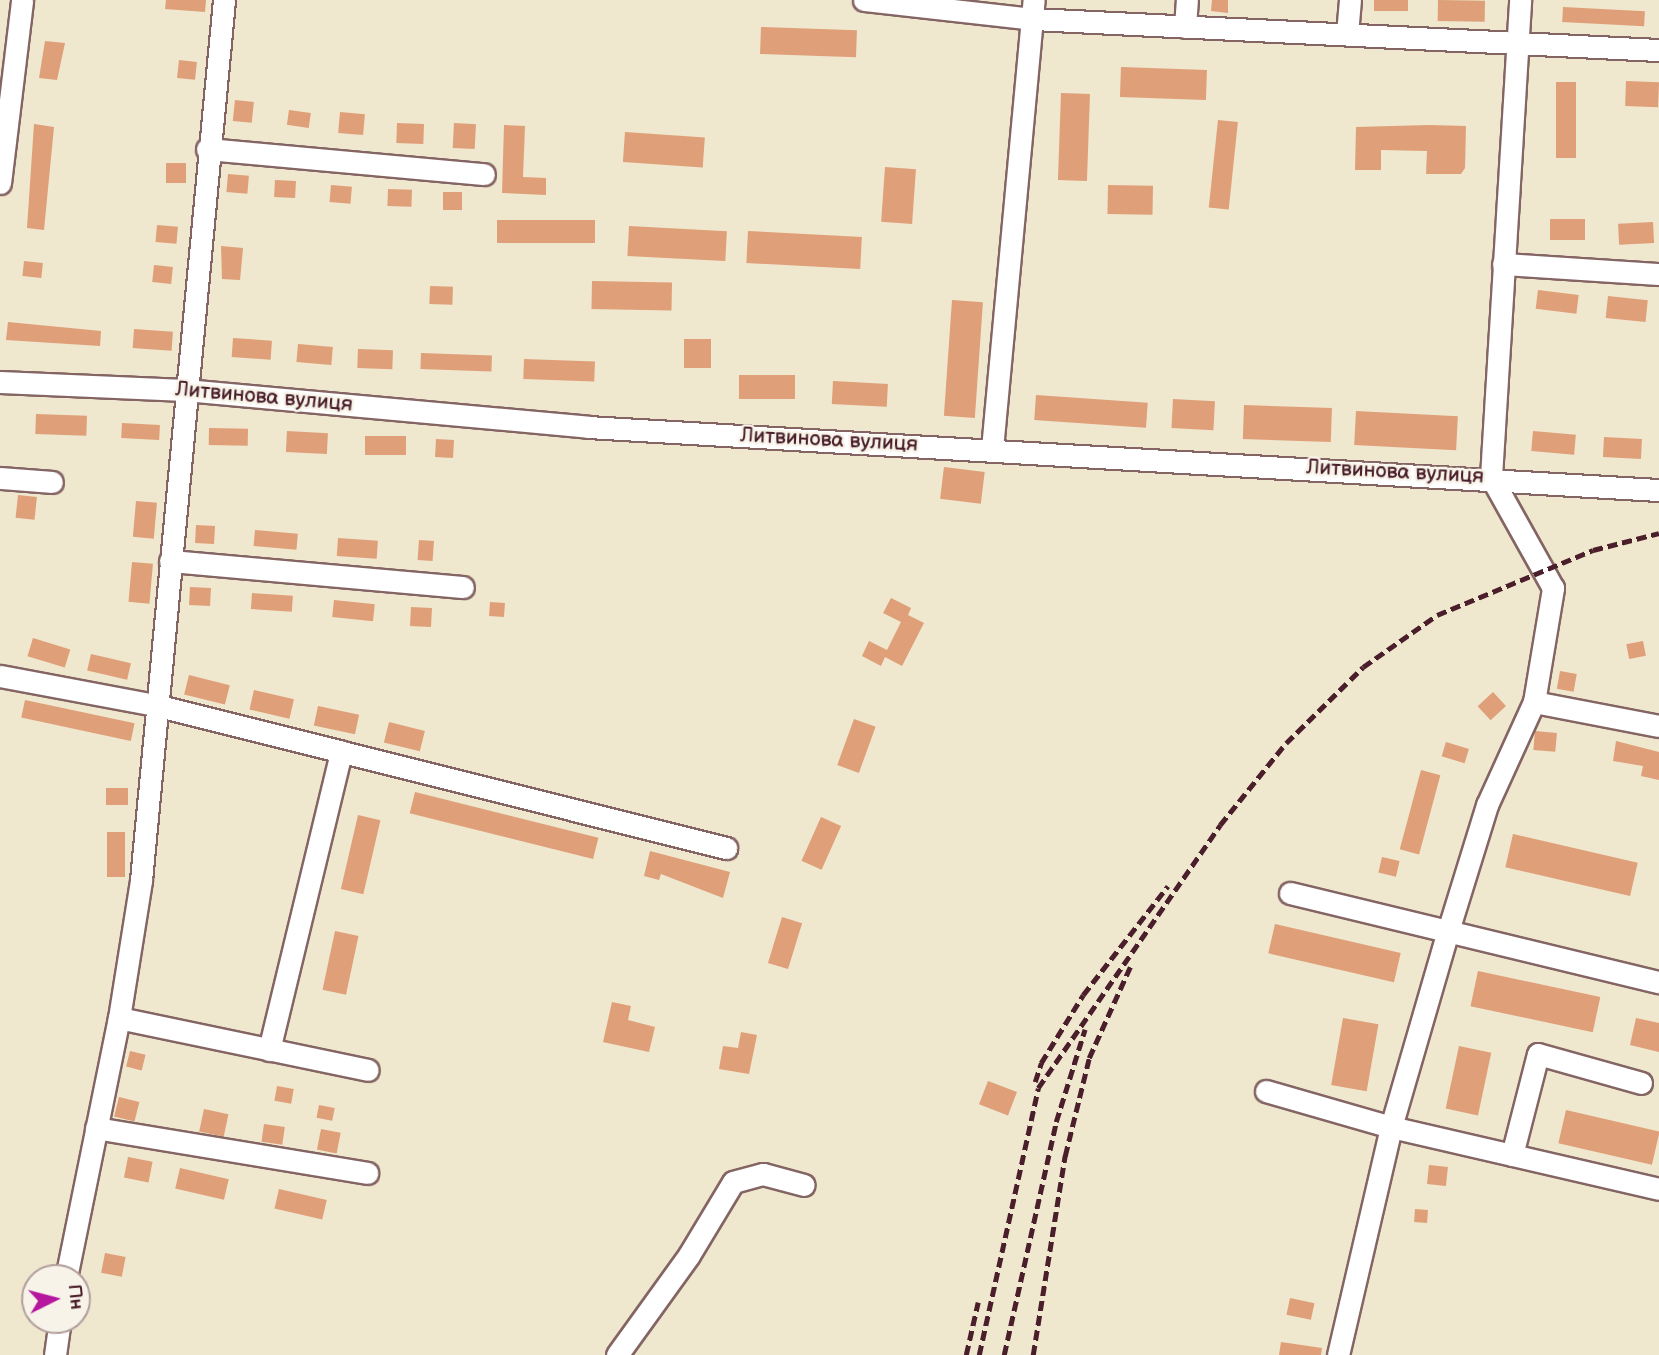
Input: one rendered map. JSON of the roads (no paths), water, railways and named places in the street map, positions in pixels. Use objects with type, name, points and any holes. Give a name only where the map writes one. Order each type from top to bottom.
[{"type":"street","points":[[0,183],[22,0]]},
{"type":"street","points":[[69,1264],[119,1018],[141,880],[207,149],[224,0]]},
{"type":"street","points":[[864,0],[1034,10],[1185,27],[1659,50]]},
{"type":"street","points":[[1185,27],[1187,0]]},
{"type":"street","points":[[1347,34],[1350,0]]},
{"type":"street","points":[[1338,1355],[1391,1127],[1448,931],[1488,805],[1534,702],[1553,588],[1491,477],[1520,0]]},
{"type":"street","points":[[992,449],[1034,10]]},
{"type":"street","points":[[207,149],[484,174]]},
{"type":"street","points":[[1503,264],[1659,274]]},
{"type":"street","name":"Литвинова вулиця","points":[[0,383],[185,390],[588,427],[1491,477],[1659,490]]},
{"type":"street","points":[[0,478],[52,482]]},
{"type":"street","points":[[170,561],[463,587]]},
{"type":"street","points":[[0,677],[155,705],[726,848]]},
{"type":"street","points":[[1534,702],[1659,726]]},
{"type":"street","points":[[269,1050],[341,752]]},
{"type":"street","points":[[1290,893],[1659,982]]},
{"type":"street","points":[[119,1018],[368,1070]]},
{"type":"street","points":[[1512,1155],[1538,1054],[1641,1083]]},
{"type":"street","points":[[1266,1091],[1391,1127],[1659,1189]]},
{"type":"street","points":[[96,1128],[367,1173]]},
{"type":"street","points":[[617,1355],[689,1255],[733,1182],[763,1174],[804,1185]]},
{"type":"street","points":[[55,1355],[58,1334]]},
{"type":"railway","points":[[979,1355],[1038,1088],[1220,825],[1286,743],[1363,667],[1437,615],[1593,550],[1659,533]]},
{"type":"railway","points":[[1035,1082],[1041,1063],[1083,995],[1168,886]]},
{"type":"railway","points":[[1033,1355],[1065,1156],[1089,1058],[1130,967]]},
{"type":"railway","points":[[1004,1355],[1056,1122],[1085,1029]]},
{"type":"railway","points":[[966,1355],[978,1302]]}]
